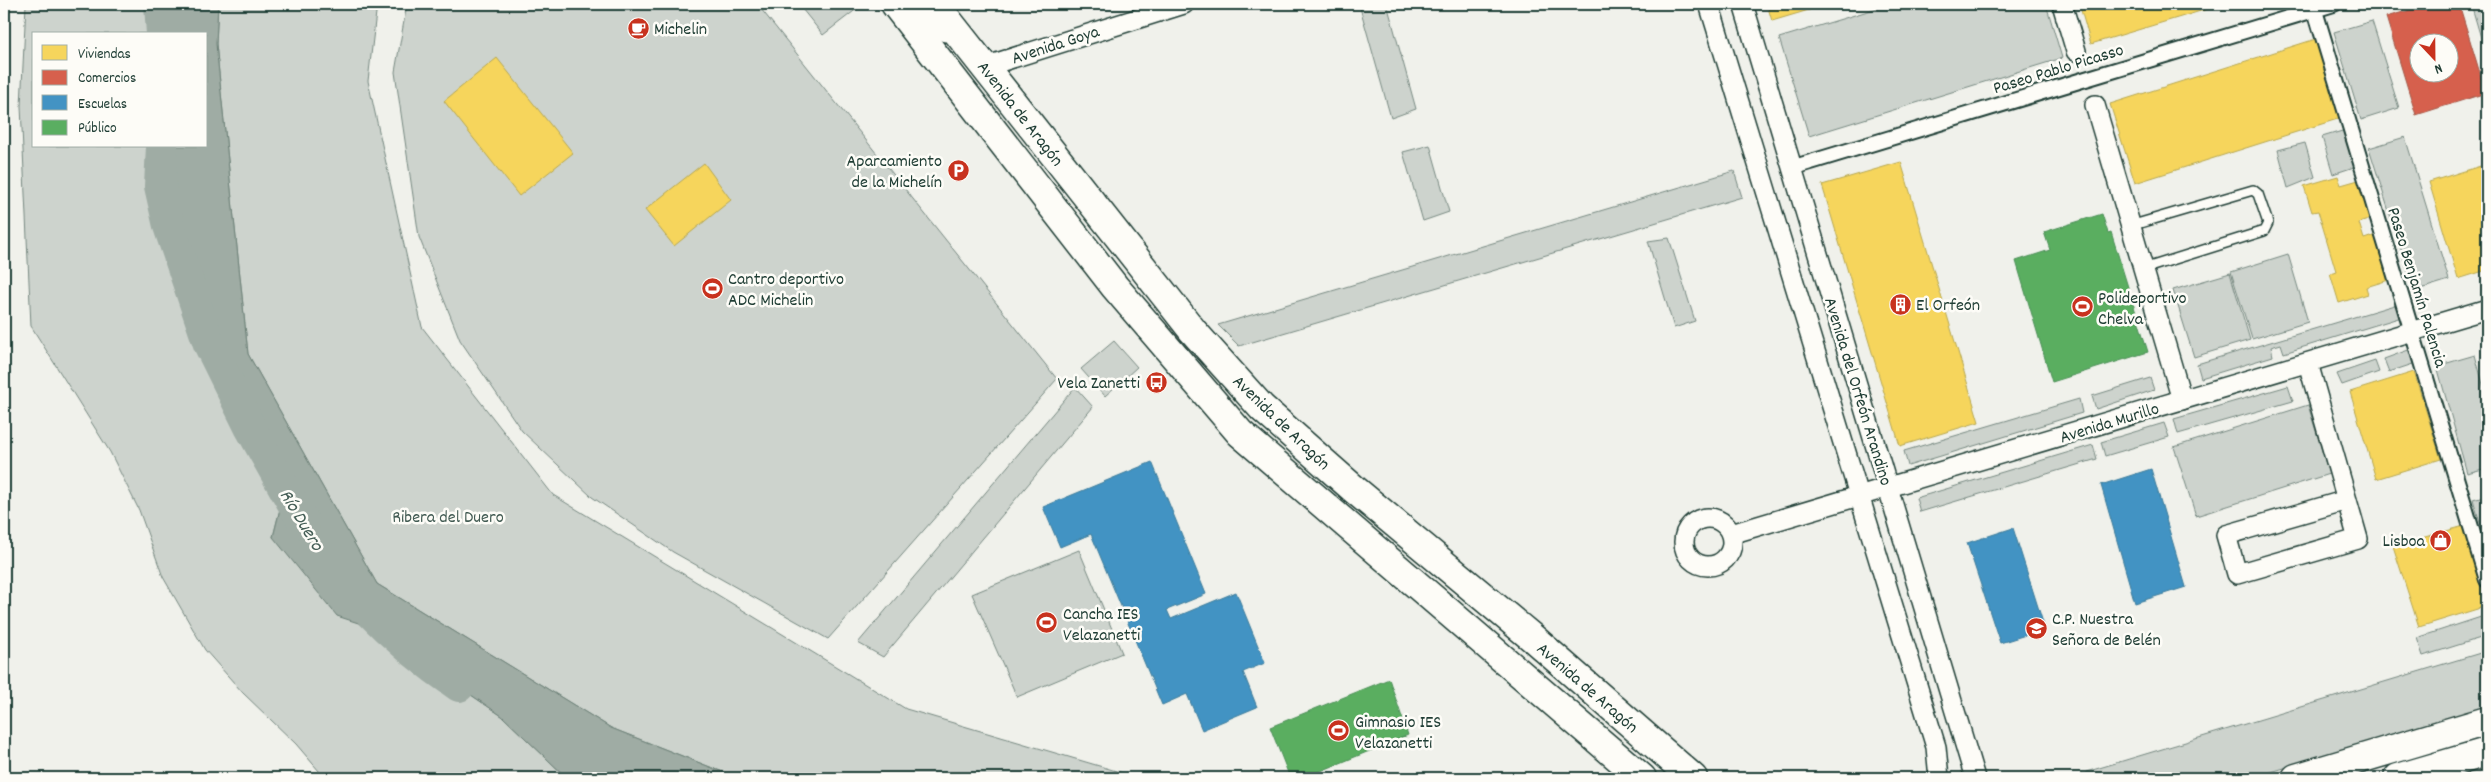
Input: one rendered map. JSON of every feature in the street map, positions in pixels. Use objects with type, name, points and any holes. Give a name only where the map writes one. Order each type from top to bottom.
[{"type":"highway","name":"Avenida de Aragón","points":[[895,4],[1115,287],[1240,433],[1642,778]]},
{"type":"highway","name":"Avenida de Aragón","points":[[935,4],[1193,331],[1262,408],[1355,490],[1535,640],[1693,778]]},
{"type":"highway","points":[[2296,778],[2487,721]]},
{"type":"highway","points":[[2398,778],[2487,752]]},
{"type":"street","points":[[914,4],[984,67]]},
{"type":"street","name":"Avenida Goya","points":[[984,67],[1184,4]]},
{"type":"street","name":"Avenida del Orfeón Arandino","points":[[1709,4],[1858,498],[1936,747],[1938,778]]},
{"type":"street","name":"Avenida del Orfeón Arandino","points":[[1743,4],[1975,778]]},
{"type":"street","points":[[2062,4],[2076,50]]},
{"type":"street","name":"Paseo Pablo Picasso","points":[[1791,168],[2314,7],[2334,4]]},
{"type":"street","name":"Paseo Benjamín Palencia","points":[[2314,7],[2487,580]]},
{"type":"street","points":[[2095,105],[2182,400]]},
{"type":"street","name":"Avenida Murillo","points":[[1731,534],[1858,498],[2487,309]]},
{"type":"street","points":[[2308,363],[2347,500],[2358,539],[2237,574],[2226,535],[2347,500]]},
{"type":"lane","points":[[2130,226],[2253,190],[2258,194],[2268,223],[2264,231],[2143,269]]},
{"type":"green space","points":[[26,4],[160,4],[162,32],[32,32],[32,148],[162,148],[160,186],[169,226],[209,344],[250,427],[285,489],[273,537],[427,665],[502,716],[567,778],[325,778],[296,744],[243,693],[205,650],[163,577],[139,510],[110,452],[31,326],[21,106]]},
{"type":"green space","name":"Ribera del Duero","points":[[218,4],[377,4],[368,81],[422,327],[553,495],[906,709],[1140,778],[738,778],[611,728],[377,584],[248,354],[216,44]]},
{"type":"green space","name":"Cantro deportivo ADC Michelin","points":[[407,4],[757,4],[1057,379],[828,639],[673,552],[592,497],[522,431],[460,340],[419,237],[395,72]]},
{"type":"green space","points":[[798,4],[854,4],[858,8],[823,35]]},
{"type":"green space","points":[[1359,4],[1387,4],[1416,109],[1391,118]]},
{"type":"green space","points":[[1891,4],[2046,4],[2062,58],[1809,136],[1779,38]]},
{"type":"green space","points":[[2471,4],[2487,4],[2487,58]]},
{"type":"green space","points":[[2372,21],[2399,108],[2361,120],[2334,32]]},
{"type":"green space","points":[[2349,129],[2360,165],[2333,174],[2322,137]]},
{"type":"green space","points":[[2405,137],[2449,280],[2414,291],[2369,148]]},
{"type":"green space","points":[[2305,143],[2315,177],[2288,188],[2278,150]]},
{"type":"green space","points":[[1430,145],[1449,212],[1423,221],[1403,152]]},
{"type":"green space","points":[[1734,171],[1742,197],[1239,346],[1218,325]]},
{"type":"green space","points":[[1669,238],[1695,321],[1674,328],[1648,241]]},
{"type":"green space","points":[[2288,254],[2308,322],[2252,339],[2231,272]]},
{"type":"green space","points":[[2230,273],[2250,340],[2194,357],[2173,290]]},
{"type":"green space","points":[[2401,303],[2405,316],[2284,353],[2281,344],[2271,347],[2273,356],[2201,378],[2197,364]]},
{"type":"green space","points":[[1114,341],[1137,367],[1105,396],[1081,369]]},
{"type":"green space","points":[[2411,349],[2416,363],[2389,372],[2384,359]]},
{"type":"green space","points":[[2475,355],[2487,399],[2487,468],[2467,473],[2437,366]]},
{"type":"green space","points":[[2375,361],[2379,372],[2342,385],[2337,374]]},
{"type":"green space","points":[[2150,378],[2154,390],[2096,409],[2092,396]]},
{"type":"green space","points":[[2288,386],[2293,401],[2178,434],[2174,419]]},
{"type":"green space","points":[[1075,387],[1093,407],[883,657],[858,643]]},
{"type":"green space","points":[[2079,399],[2082,413],[1908,466],[1904,451]]},
{"type":"green space","points":[[2308,405],[2329,474],[2196,516],[2174,447]]},
{"type":"green space","points":[[2164,423],[2169,437],[2105,456],[2101,442]]},
{"type":"green space","points":[[2093,445],[2097,459],[1920,512],[1916,498]]},
{"type":"green space","points":[[2487,495],[2487,547],[2473,499]]},
{"type":"green space","name":"Cancha IES Velazanetti","points":[[1079,550],[1122,653],[1017,697],[972,594]]},
{"type":"green space","points":[[2487,615],[2487,636],[2423,656],[2417,638]]},
{"type":"green space","points":[[2487,651],[2487,707],[2251,778],[2088,778],[2086,772]]},
{"type":"water","points":[[160,4],[218,4],[216,44],[248,354],[377,584],[611,728],[738,778],[567,778],[502,716],[427,665],[392,634],[337,616],[273,537],[285,489],[209,344],[169,226],[160,186],[162,148],[208,148],[208,32],[162,32]]},
{"type":"building: Viviendas","points":[[1767,4],[1829,4],[1772,21]]},
{"type":"building: Viviendas","points":[[2091,4],[2213,4],[2214,7],[2091,44],[2080,7]]},
{"type":"building: Viviendas","points":[[2319,38],[2344,117],[2135,183],[2110,104]]},
{"type":"building: Viviendas","points":[[497,58],[573,153],[519,196],[444,101]]},
{"type":"building: Viviendas","name":"El Orfeón","points":[[1901,162],[1979,422],[1900,446],[1822,185]]},
{"type":"building: Viviendas","points":[[704,163],[731,200],[674,246],[645,210]]},
{"type":"building: Viviendas","points":[[2487,164],[2487,270],[2458,279],[2429,182]]},
{"type":"building: Viviendas","points":[[2338,176],[2341,185],[2362,179],[2374,218],[2359,223],[2364,239],[2379,234],[2392,279],[2366,287],[2368,294],[2339,303],[2330,273],[2336,271],[2318,211],[2312,212],[2304,186]]},
{"type":"building: Viviendas","points":[[2414,372],[2441,459],[2376,479],[2350,392]]},
{"type":"building: Viviendas","points":[[2464,526],[2487,606],[2419,627],[2393,546]]},
{"type":"building: Comercios","points":[[2431,4],[2459,4],[2486,93],[2416,115],[2386,17]]},
{"type":"building: Escuelas","points":[[1152,462],[1206,594],[1167,610],[1171,619],[1236,592],[1265,663],[1243,672],[1257,707],[1202,730],[1187,694],[1162,705],[1091,534],[1060,547],[1043,507]]},
{"type":"building: Escuelas","points":[[2151,469],[2186,587],[2135,603],[2101,485]]},
{"type":"building: Escuelas","points":[[2013,528],[2045,629],[2000,643],[1967,543]]},
{"type":"building: Público","name":"Polideportivo Chelva","points":[[2102,214],[2108,233],[2111,232],[2148,352],[2052,382],[2016,261],[2050,250],[2044,232]]},
{"type":"building: Público","name":"Gimnasio IES Velazanetti","points":[[1389,679],[1408,735],[1304,778],[1290,778],[1270,727]]},
{"type":"waterway","name":"Río Duero","points":[[160,4],[162,32]]},
{"type":"waterway","name":"Río Duero","points":[[162,148],[160,186],[169,226],[209,344],[250,427],[304,523]]},
{"type":"waterway","name":"Río Duero","points":[[365,607],[410,649],[459,686]]},
{"type":"place","name":"Michelin","points":[[638,28]]},
{"type":"place","name":"Aparcamiento de la Michelín","points":[[958,170]]},
{"type":"place","name":"Cantro deportivo ADC Michelin","points":[[712,288]]},
{"type":"place","name":"El Orfeón","points":[[1900,304]]},
{"type":"place","name":"Polideportivo Chelva","points":[[2082,307]]},
{"type":"place","name":"Vela Zanetti","points":[[1156,382]]},
{"type":"place","name":"Lisboa","points":[[2441,540]]},
{"type":"place","name":"Cancha IES Velazanetti","points":[[1047,623]]},
{"type":"place","name":"C.P. Nuestra Señora de Belén","points":[[2036,628]]},
{"type":"place","name":"Gimnasio IES Velazanetti","points":[[1339,731]]}]
